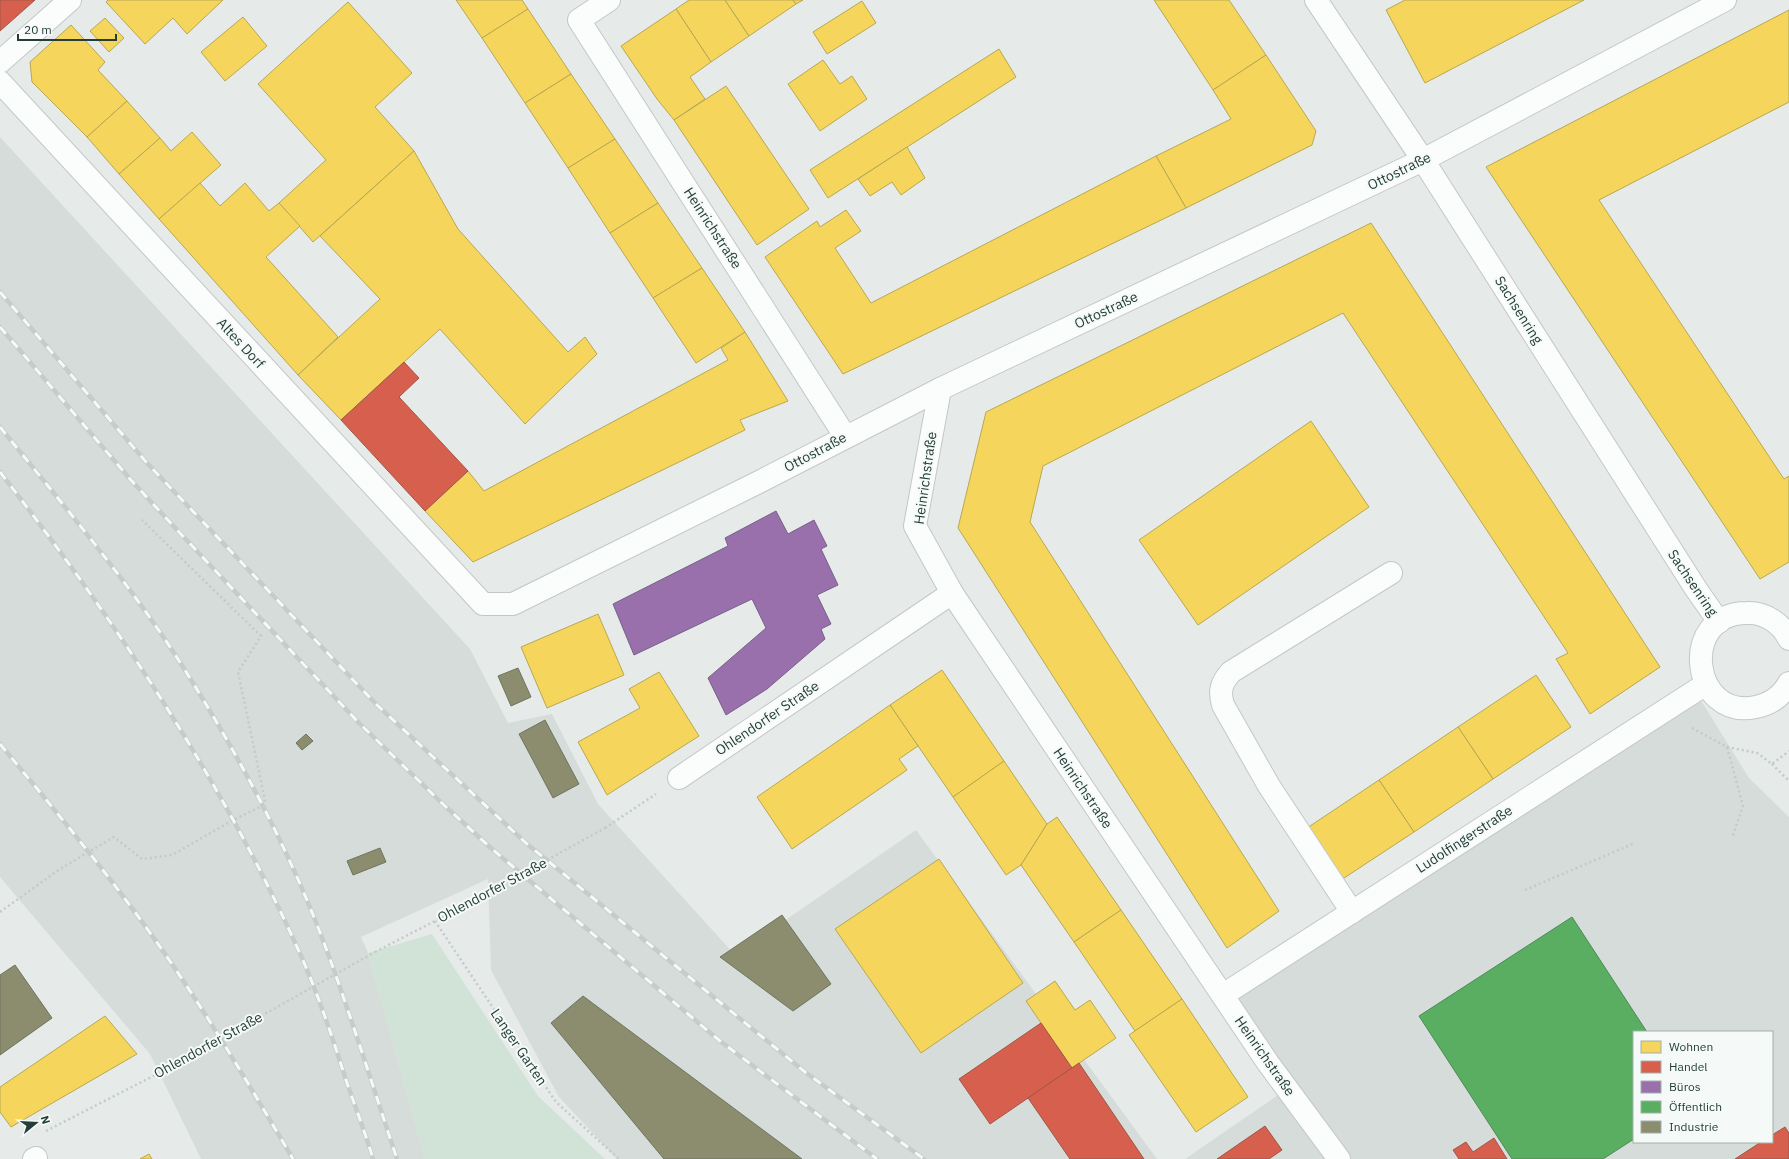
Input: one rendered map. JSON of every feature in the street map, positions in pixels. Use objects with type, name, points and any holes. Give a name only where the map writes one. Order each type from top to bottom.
[{"type":"street","points":[[0,62],[70,0]]},
{"type":"street","name":"Heinrichstraße","points":[[608,0],[579,20],[845,436]]},
{"type":"street","name":"Sachsenring","points":[[1316,0],[1423,160],[1696,590],[1719,622]]},
{"type":"street","name":"Ottostraße","points":[[483,604],[513,604],[761,481],[845,436],[940,389],[1423,160],[1725,0]]},
{"type":"street","name":"Altes Dorf","points":[[0,82],[483,604]]},
{"type":"street","name":"Heinrichstraße","points":[[940,389],[915,526],[952,593],[1268,1063],[1339,1159]]},
{"type":"street","points":[[1352,912],[1269,786],[1223,705],[1220,694],[1223,682],[1231,672],[1391,573]]},
{"type":"street","name":"Ohlendorfer Straße","points":[[679,778],[952,593]]},
{"type":"street","name":"Sachsenring","points":[[1785,698],[1751,708],[1738,708],[1725,703],[1714,695],[1706,684],[1701,672],[1700,658],[1703,644],[1709,632],[1719,622],[1732,615],[1748,613],[1762,615],[1776,623],[1788,635]]},
{"type":"street","name":"Ludolfingerstraße","points":[[1223,995],[1706,684]]},
{"type":"path","points":[[0,912],[60,869],[114,837],[142,859],[172,855],[233,820],[262,806],[265,800],[238,672],[261,636],[142,520]]},
{"type":"path","points":[[1672,706],[1683,722],[1727,747],[1757,753],[1772,764],[1789,781]]},
{"type":"path","points":[[1727,747],[1743,806],[1732,838]]},
{"type":"path","points":[[1772,764],[1789,751]]},
{"type":"path","name":"Ohlendorfer Straße","points":[[35,1158],[29,1140],[165,1070],[375,952],[464,906],[605,828],[679,778]]},
{"type":"path","points":[[1525,890],[1635,843]]},
{"type":"path","name":"Langer Garten","points":[[435,921],[556,1102],[619,1159]]},
{"type":"shaded area","points":[[0,137],[470,649],[508,723],[552,714],[598,804],[735,955],[916,830],[1157,1159],[617,1159],[559,1097],[491,970],[488,879],[361,937],[368,953],[425,1159],[201,1159],[150,1054],[0,877]]},
{"type":"shaded area","points":[[1700,699],[1749,778],[1789,817],[1789,1159],[1185,1159],[1281,1093],[1221,1008]]},
{"type":"green space","points":[[432,934],[538,1096],[605,1159],[425,1159],[368,953]]},
{"type":"building: Wohnen","points":[[108,0],[223,0],[187,34],[173,18],[145,44],[106,2]]},
{"type":"building: Wohnen","points":[[456,0],[522,0],[528,9],[482,38]]},
{"type":"building: Wohnen","points":[[689,0],[725,0],[749,36],[711,62],[676,9]]},
{"type":"building: Wohnen","points":[[725,0],[793,0],[796,4],[749,36]]},
{"type":"building: Wohnen","points":[[793,0],[803,0],[796,4]]},
{"type":"building: Wohnen","points":[[1154,0],[1229,0],[1266,55],[1213,90]]},
{"type":"building: Wohnen","points":[[1405,0],[1584,0],[1425,83],[1386,10]]},
{"type":"building: Wohnen","points":[[862,1],[876,23],[827,54],[813,32]]},
{"type":"building: Wohnen","points":[[348,2],[412,73],[375,107],[414,151],[313,242],[279,203],[326,160],[258,84]]},
{"type":"building: Wohnen","points":[[528,9],[571,74],[525,103],[482,38]]},
{"type":"building: Wohnen","points":[[676,9],[711,62],[690,77],[705,99],[674,120],[657,99],[621,46]]},
{"type":"building: Wohnen","points":[[1789,10],[1789,102],[1599,200],[1784,479],[1789,476],[1789,562],[1760,579],[1486,167]]},
{"type":"building: Wohnen","points":[[243,17],[267,46],[225,81],[201,52]]},
{"type":"building: Wohnen","points":[[105,18],[124,38],[109,52],[90,31]]},
{"type":"building: Wohnen","points":[[71,25],[105,62],[98,70],[127,101],[87,137],[32,82],[30,62]]},
{"type":"building: Wohnen","points":[[999,49],[1016,77],[828,198],[810,170]]},
{"type":"building: Wohnen","points":[[1266,55],[1316,131],[1312,145],[1186,208],[1156,156],[1231,119],[1213,90]]},
{"type":"building: Wohnen","points":[[823,60],[840,84],[852,76],[867,99],[820,131],[788,84]]},
{"type":"building: Wohnen","points":[[571,74],[615,139],[568,168],[525,103]]},
{"type":"building: Wohnen","points":[[726,86],[809,209],[757,245],[674,120]]},
{"type":"building: Wohnen","points":[[127,101],[160,138],[119,174],[87,137]]},
{"type":"building: Wohnen","points":[[192,132],[221,165],[159,219],[119,174],[160,138],[171,151]]},
{"type":"building: Wohnen","points":[[615,139],[658,203],[610,233],[568,168]]},
{"type":"building: Wohnen","points":[[907,147],[925,178],[901,195],[892,182],[870,196],[858,179]]},
{"type":"building: Wohnen","points":[[414,151],[458,229],[568,352],[585,337],[597,354],[525,424],[440,329],[341,420],[298,375],[380,299],[320,236]]},
{"type":"building: Wohnen","points":[[1156,156],[1186,208],[843,374],[765,257],[817,221],[820,227],[846,210],[861,231],[835,248],[871,303]]},
{"type":"building: Wohnen","points":[[200,183],[220,206],[245,183],[269,211],[279,203],[300,226],[266,257],[338,337],[298,375],[159,219]]},
{"type":"building: Wohnen","points":[[658,203],[702,268],[653,298],[610,233]]},
{"type":"building: Wohnen","points":[[1371,223],[1660,667],[1590,714],[1556,659],[1568,653],[1343,313],[1043,466],[1030,522],[1279,911],[1227,948],[958,528],[986,412]]},
{"type":"building: Wohnen","points":[[702,268],[745,332],[696,363],[653,298]]},
{"type":"building: Wohnen","points":[[745,332],[788,401],[740,420],[745,430],[473,562],[425,511],[468,471],[484,491],[728,360],[721,348]]},
{"type":"building: Wohnen","points":[[1311,421],[1369,507],[1198,625],[1139,540]]},
{"type":"building: Wohnen","points":[[598,614],[624,675],[547,708],[521,647]]},
{"type":"building: Wohnen","points":[[942,670],[1004,761],[953,797],[890,705]]},
{"type":"building: Wohnen","points":[[659,672],[699,736],[607,795],[578,742],[640,708],[629,689]]},
{"type":"building: Wohnen","points":[[1536,675],[1571,727],[1493,779],[1458,727]]},
{"type":"building: Wohnen","points":[[890,705],[918,746],[899,759],[907,770],[792,849],[757,797]]},
{"type":"building: Wohnen","points":[[1458,727],[1493,779],[1414,832],[1379,780]]},
{"type":"building: Wohnen","points":[[1004,761],[1047,824],[1021,865],[1006,875],[953,797]]},
{"type":"building: Wohnen","points":[[1379,780],[1414,832],[1335,884],[1301,832]]},
{"type":"building: Wohnen","points":[[1057,817],[1121,910],[1074,942],[1021,865],[1047,824]]},
{"type":"building: Wohnen","points":[[939,859],[1023,983],[921,1053],[835,929]]},
{"type":"building: Wohnen","points":[[1121,910],[1182,999],[1135,1031],[1074,942]]},
{"type":"building: Wohnen","points":[[1055,981],[1075,1010],[1090,1000],[1116,1038],[1072,1068],[1026,1001]]},
{"type":"building: Wohnen","points":[[1182,999],[1248,1097],[1196,1132],[1129,1035]]},
{"type":"building: Wohnen","points":[[105,1016],[137,1054],[11,1127],[0,1112],[0,1087]]},
{"type":"building: Wohnen","points":[[149,1154],[152,1159],[140,1159]]},
{"type":"building: Handel","points":[[0,0],[35,0],[0,31]]},
{"type":"building: Handel","points":[[404,362],[419,378],[399,397],[468,471],[425,511],[341,420]]},
{"type":"building: Handel","points":[[1041,1023],[1072,1068],[990,1124],[959,1079]]},
{"type":"building: Handel","points":[[1079,1063],[1144,1159],[1070,1159],[1028,1098]]},
{"type":"building: Handel","points":[[1265,1126],[1282,1150],[1269,1159],[1217,1159]]},
{"type":"building: Handel","points":[[1785,1127],[1789,1133],[1789,1159],[1735,1159],[1759,1143],[1773,1143],[1773,1134]]},
{"type":"building: Handel","points":[[1494,1138],[1507,1159],[1459,1159],[1453,1150],[1466,1142],[1473,1152]]},
{"type":"building: Büros","points":[[776,511],[788,534],[814,520],[827,546],[821,549],[838,585],[817,595],[831,624],[821,629],[825,639],[767,689],[726,715],[708,678],[766,628],[752,599],[634,655],[613,604],[728,546],[725,538]]},
{"type":"building: Öffentlich","points":[[1572,917],[1646,1031],[1633,1031],[1633,1140],[1603,1159],[1512,1159],[1419,1016]]},
{"type":"building: Industrie","points":[[518,668],[531,697],[511,706],[498,676]]},
{"type":"building: Industrie","points":[[545,720],[579,784],[553,798],[519,734]]},
{"type":"building: Industrie","points":[[306,734],[313,741],[302,750],[296,743]]},
{"type":"building: Industrie","points":[[380,848],[386,862],[353,875],[347,861]]},
{"type":"building: Industrie","points":[[782,915],[831,984],[793,1011],[720,957]]},
{"type":"building: Industrie","points":[[15,965],[52,1018],[0,1055],[0,975]]},
{"type":"building: Industrie","points":[[583,996],[802,1159],[664,1159],[551,1023]]},
{"type":"railway","points":[[0,292],[147,463],[377,705],[526,843],[805,1072],[924,1159]]},
{"type":"railway","points":[[0,327],[130,479],[178,531],[359,723],[445,806],[492,849],[720,1041],[877,1159]]},
{"type":"railway","points":[[0,427],[76,520],[149,616],[193,683],[249,780],[283,847],[314,916],[345,1002],[397,1159]]},
{"type":"railway","points":[[0,472],[86,587],[126,646],[166,706],[238,829],[302,958],[325,1017],[373,1159]]},
{"type":"railway","points":[[0,744],[117,888],[161,948],[225,1045],[293,1159]]}]
